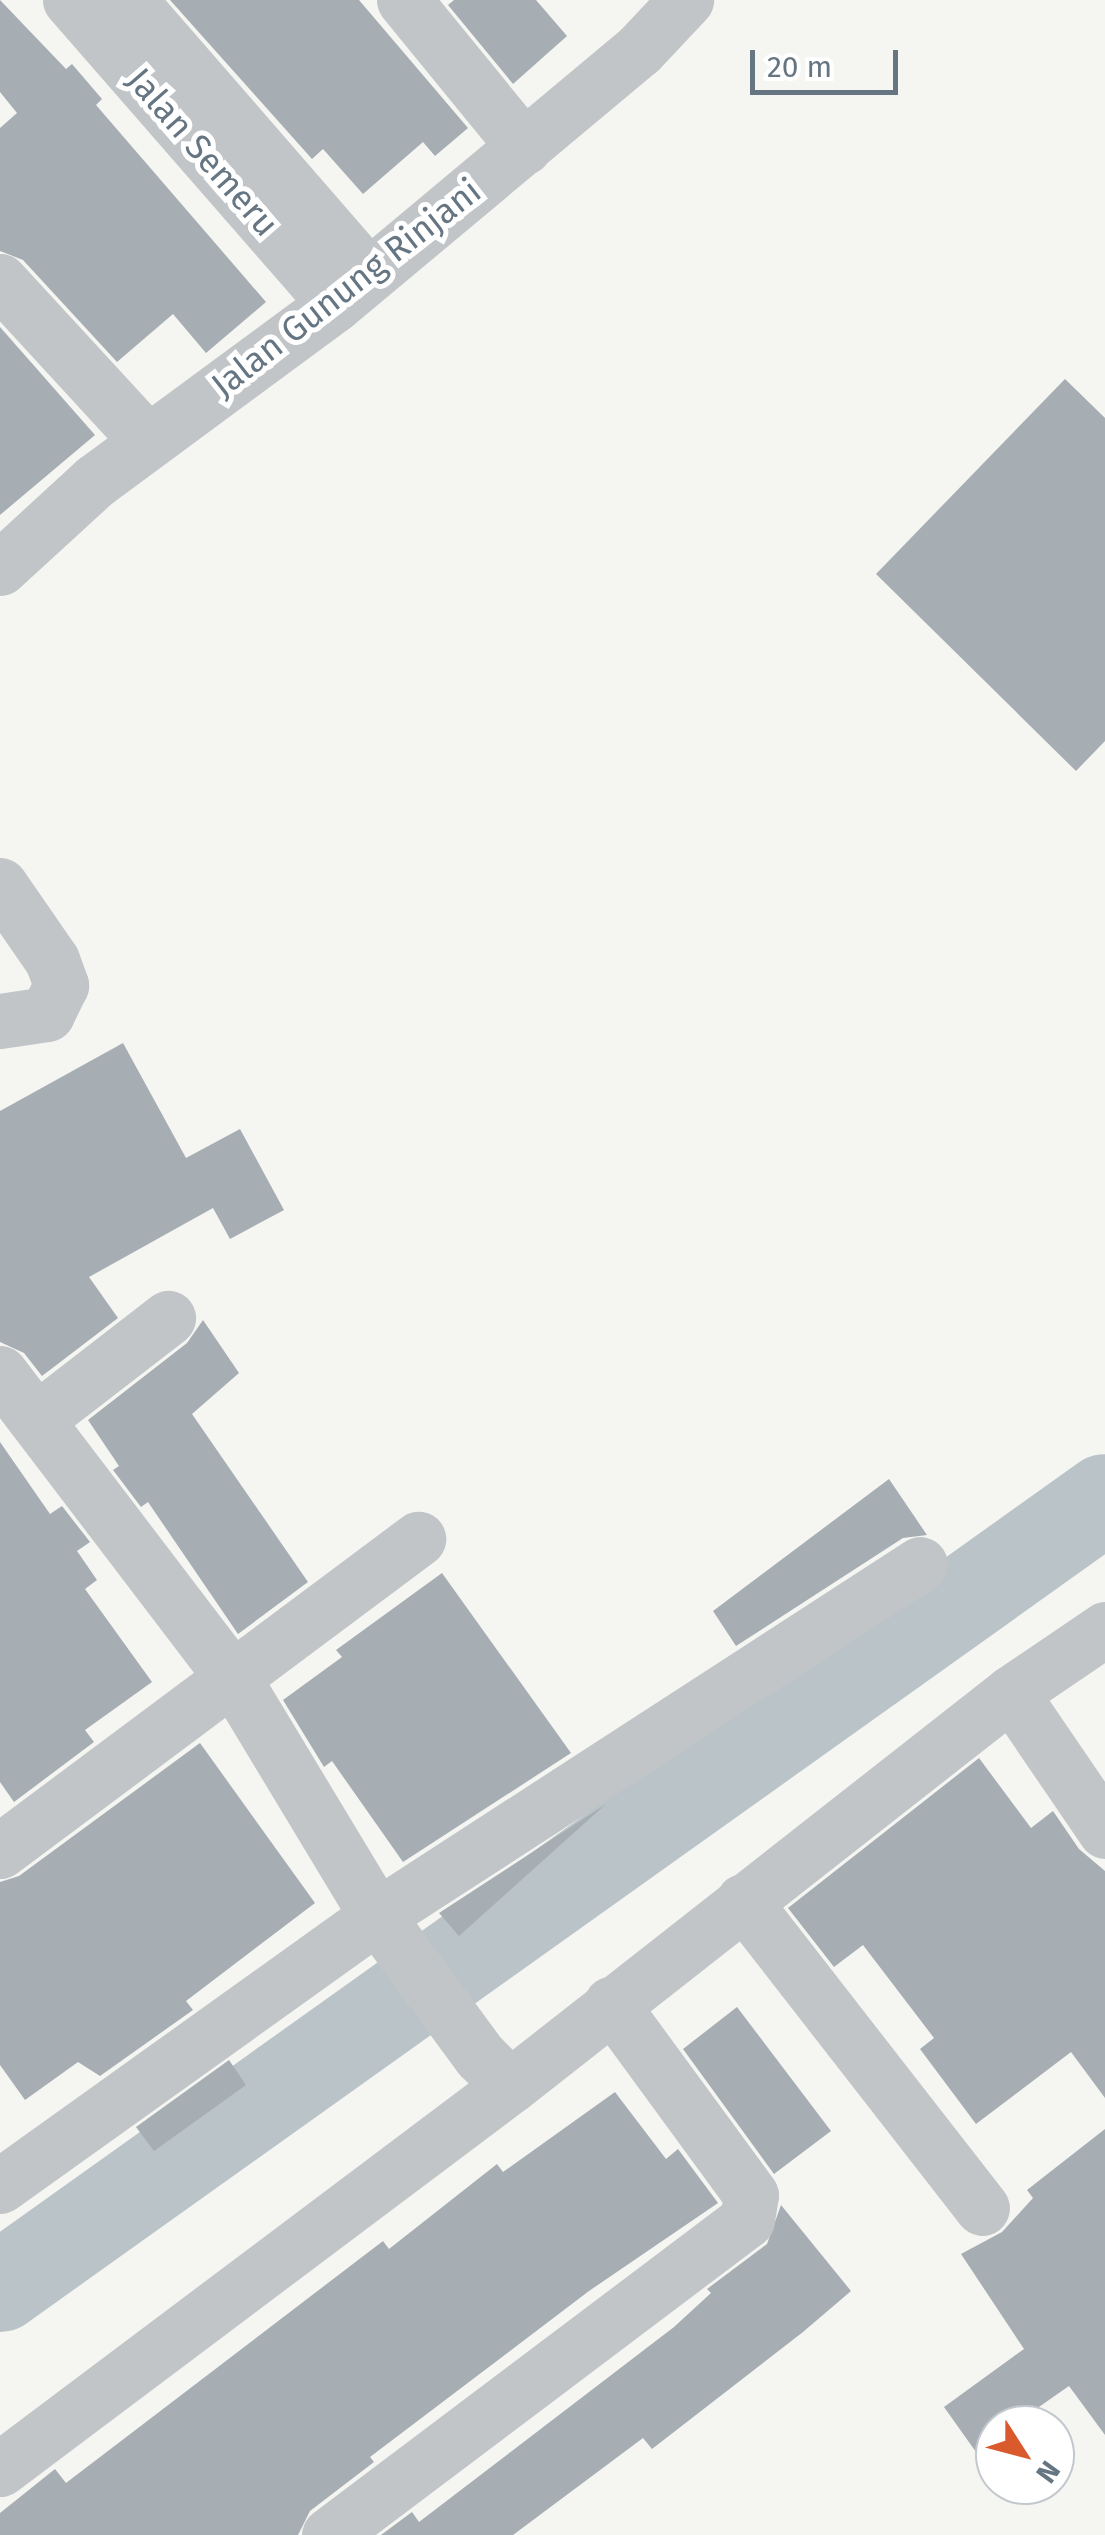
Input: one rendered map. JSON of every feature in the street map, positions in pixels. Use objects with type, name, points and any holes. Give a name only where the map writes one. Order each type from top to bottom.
[{"type":"street","name":"Jalan Semeru","points":[[70,0],[350,288]]},
{"type":"street","name":"Jalan Semeru","points":[[129,0],[350,288]]},
{"type":"street","points":[[404,0],[524,147]]},
{"type":"street","name":"Jalan Gunung Rinjani","points":[[0,568],[147,441],[350,288],[524,147],[639,50],[686,0]]},
{"type":"street","points":[[0,281],[147,441]]},
{"type":"street","points":[[0,885],[52,960],[61,984],[48,1014],[0,1021]]},
{"type":"street","points":[[36,1420],[168,1318]]},
{"type":"street","points":[[0,1374],[235,1680],[377,1916],[411,1967],[495,2071]]},
{"type":"street","points":[[0,1851],[235,1680],[418,1539]]},
{"type":"street","points":[[0,2186],[377,1916],[920,1564]]},
{"type":"street","points":[[0,2469],[495,2071],[611,2004],[1011,1693],[1105,1629]]},
{"type":"street","points":[[1011,1693],[1105,1831]]},
{"type":"street","points":[[743,1902],[982,2208]]},
{"type":"street","points":[[330,2535],[747,2220],[752,2196],[611,2004]]},
{"type":"building","points":[[0,0],[66,69],[72,64],[102,99],[96,105],[266,302],[206,353],[173,314],[117,362],[23,260],[0,251],[0,128],[17,113],[0,92]]},
{"type":"building","points":[[170,0],[359,0],[468,128],[435,156],[423,142],[363,194],[323,149],[312,159]]},
{"type":"building","points":[[454,0],[536,0],[567,36],[513,84],[448,5]]},
{"type":"building","points":[[0,327],[95,435],[0,515]]},
{"type":"building","points":[[1065,379],[1105,418],[1105,741],[1076,771],[876,574]]},
{"type":"building","points":[[123,1043],[186,1158],[240,1129],[284,1210],[230,1239],[213,1208],[89,1277],[118,1318],[42,1376],[24,1353],[0,1342],[0,1111]]},
{"type":"building","points":[[203,1320],[239,1373],[192,1414],[308,1582],[238,1634],[148,1502],[141,1507],[113,1470],[119,1466],[88,1420],[187,1343]]},
{"type":"building","points":[[0,1442],[50,1514],[62,1506],[90,1542],[77,1551],[97,1580],[85,1589],[152,1682],[85,1730],[94,1742],[14,1802],[0,1782]]},
{"type":"building","points":[[889,1479],[927,1535],[903,1538],[736,1646],[713,1611]]},
{"type":"building","points":[[442,1573],[571,1753],[403,1862],[332,1761],[324,1767],[283,1700],[342,1657],[336,1650]]},
{"type":"building","points":[[200,1743],[315,1903],[186,2001],[193,2010],[100,2076],[78,2062],[25,2100],[0,2065],[0,1882],[19,1876]]},
{"type":"building","points":[[979,1758],[1031,1828],[1053,1811],[1079,1849],[1105,1871],[1105,2098],[1071,2052],[976,2124],[920,2049],[934,2038],[863,1945],[834,1967],[788,1908]]},
{"type":"building","points":[[606,1804],[459,1936],[439,1913]]},
{"type":"building","points":[[737,2007],[831,2131],[774,2174],[683,2049]]},
{"type":"building","points":[[229,2060],[246,2085],[154,2151],[136,2127]]},
{"type":"building","points":[[615,2092],[666,2159],[678,2149],[718,2203],[589,2291],[370,2457],[374,2462],[310,2511],[298,2535],[0,2535],[0,2513],[55,2469],[66,2483],[383,2241],[389,2249],[497,2164],[503,2172]]},
{"type":"building","points":[[1105,2129],[1105,2435],[1069,2386],[1042,2405],[975,2405],[975,2451],[944,2407],[1024,2349],[961,2254],[1002,2232],[1033,2198],[1027,2190]]},
{"type":"building","points":[[781,2205],[851,2291],[803,2332],[652,2449],[643,2438],[513,2535],[381,2535],[412,2512],[419,2522],[674,2327],[711,2293],[707,2289],[767,2244]]},
{"type":"waterway","points":[[0,2287],[1105,1499]]}]
